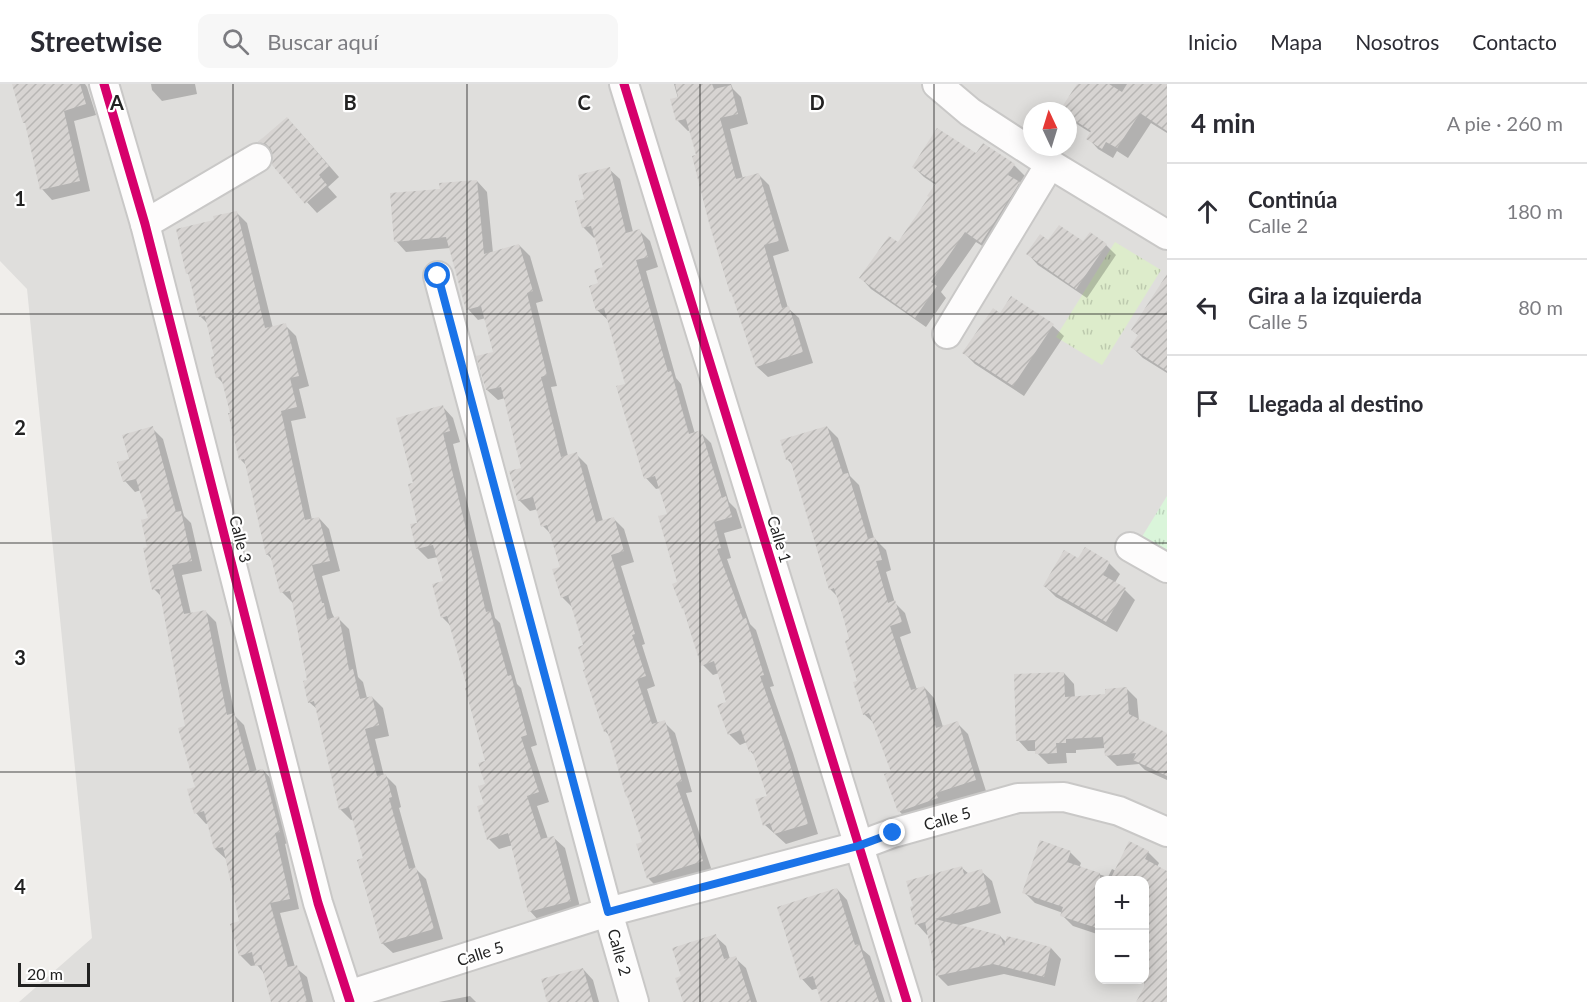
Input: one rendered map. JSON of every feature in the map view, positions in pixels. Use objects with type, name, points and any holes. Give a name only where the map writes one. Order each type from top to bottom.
[{"type":"street","name":"Calle 3","points":[[104,84],[145,225],[318,903],[349,999]]},
{"type":"street","name":"Calle 1","points":[[624,84],[907,1002]]},
{"type":"street","points":[[937,84],[970,112],[1167,236]]},
{"type":"street","points":[[145,225],[257,158]]},
{"type":"street","points":[[947,334],[1050,164]]},
{"type":"street","name":"Calle 2","points":[[438,276],[634,1002]]},
{"type":"street","points":[[1130,546],[1167,568]]},
{"type":"street","name":"Calle 5","points":[[349,999],[608,912],[858,846],[893,833],[1018,798],[1064,797],[1119,811],[1167,832]]},
{"type":"shaded area","points":[[0,84],[1167,84],[1167,1002],[19,1002],[92,938],[27,289],[0,261]]},
{"type":"green space","points":[[1115,242],[1161,270],[1102,365],[1056,337]]},
{"type":"green space","points":[[1167,496],[1167,554],[1140,540]]},
{"type":"building","points":[[12,84],[80,84],[86,104],[64,111],[80,181],[40,190],[25,123],[23,123]]},
{"type":"building","points":[[675,84],[712,84],[714,89],[731,85],[738,114],[720,118],[736,179],[759,173],[779,241],[764,245],[782,308],[789,306],[803,352],[756,367],[709,223],[692,156],[696,155],[686,119],[676,121],[670,99],[678,97]]},
{"type":"building","points":[[1077,84],[1109,84],[1122,92],[1127,84],[1167,84],[1167,131],[1140,113],[1117,148],[1106,142],[1102,149],[1086,139],[1091,131],[1077,122],[1077,102],[1065,102]]},
{"type":"building","points":[[287,117],[329,166],[319,175],[327,185],[305,204],[272,165],[271,149],[266,144],[258,142]]},
{"type":"building","points":[[937,128],[976,153],[983,143],[1015,164],[1008,175],[1020,182],[981,243],[965,232],[931,282],[937,286],[915,318],[859,278],[889,236],[898,242],[929,197],[927,196],[936,183],[912,167]]},
{"type":"building","points":[[610,167],[626,233],[640,229],[648,257],[636,260],[668,372],[671,371],[689,434],[701,430],[722,498],[726,496],[732,517],[714,522],[721,548],[717,549],[743,619],[746,618],[764,675],[760,676],[783,741],[808,824],[774,834],[770,823],[763,826],[755,799],[767,796],[752,751],[749,752],[741,730],[728,735],[717,705],[726,702],[714,661],[701,666],[683,608],[672,584],[677,582],[658,516],[667,514],[655,476],[644,479],[616,386],[625,384],[604,308],[596,311],[589,286],[598,283],[594,270],[603,267],[591,226],[582,228],[575,201],[584,199],[578,175]]},
{"type":"building","points":[[477,180],[484,254],[519,244],[533,291],[527,293],[547,375],[541,377],[561,457],[577,452],[596,522],[614,517],[624,551],[611,555],[635,634],[632,635],[646,676],[637,679],[652,724],[665,720],[682,781],[676,783],[703,861],[647,879],[636,844],[642,842],[626,797],[607,730],[604,732],[583,670],[585,669],[578,647],[583,645],[568,595],[561,598],[552,569],[560,567],[547,525],[541,527],[533,497],[518,501],[509,471],[521,468],[501,387],[486,390],[476,356],[493,352],[481,306],[466,310],[446,237],[394,242],[390,193],[440,189],[439,183]]},
{"type":"building","points":[[237,211],[265,328],[286,323],[299,376],[290,378],[297,407],[281,411],[305,520],[319,517],[330,561],[312,565],[322,603],[324,603],[327,619],[339,616],[349,670],[353,669],[360,699],[372,696],[379,725],[365,729],[377,776],[386,774],[392,797],[389,798],[409,869],[416,867],[434,929],[381,944],[357,860],[363,858],[349,807],[339,810],[314,701],[308,703],[303,681],[307,680],[290,591],[280,593],[270,554],[266,555],[244,459],[239,460],[221,377],[216,378],[211,357],[214,356],[205,316],[199,317],[176,229],[214,220],[213,216]]},
{"type":"building","points":[[1059,225],[1083,241],[1090,232],[1107,244],[1076,289],[1026,254],[1040,234],[1048,240]]},
{"type":"building","points":[[1167,274],[1167,371],[1130,347],[1138,335],[1131,330]]},
{"type":"building","points":[[1011,296],[1054,324],[1013,386],[962,353],[993,308],[1000,313]]},
{"type":"building","points":[[443,405],[450,431],[443,433],[486,612],[490,611],[508,676],[511,675],[527,735],[521,737],[539,792],[527,796],[541,839],[554,836],[571,901],[528,912],[508,833],[487,840],[477,806],[484,804],[478,786],[485,784],[478,763],[485,761],[447,616],[441,618],[432,584],[443,581],[433,545],[416,549],[410,524],[417,523],[408,484],[413,483],[396,418]]},
{"type":"building","points":[[153,426],[176,512],[181,511],[192,561],[172,565],[184,614],[206,610],[227,715],[234,713],[250,772],[263,769],[280,832],[275,833],[290,899],[270,903],[288,967],[297,965],[307,1002],[271,1002],[261,965],[255,966],[252,952],[239,956],[230,924],[239,921],[223,847],[214,849],[204,811],[194,814],[187,789],[195,787],[178,728],[185,726],[159,589],[152,590],[143,548],[147,547],[141,520],[148,518],[136,479],[123,482],[117,462],[129,459],[122,435]]},
{"type":"building","points":[[827,426],[843,474],[848,473],[868,539],[875,537],[882,560],[876,561],[888,603],[895,600],[902,622],[890,626],[911,690],[924,686],[936,728],[958,721],[976,780],[936,793],[938,798],[898,812],[884,774],[891,772],[869,713],[863,715],[853,682],[857,681],[845,641],[849,639],[834,588],[829,590],[790,459],[786,460],[780,440]]},
{"type":"building","points":[[1085,547],[1110,562],[1103,575],[1126,588],[1106,622],[1043,586],[1064,550],[1078,558]]},
{"type":"building","points":[[1064,672],[1065,697],[1105,694],[1105,689],[1127,687],[1129,714],[1167,733],[1167,776],[1133,760],[1136,753],[1105,756],[1103,737],[1066,739],[1066,743],[1056,743],[1057,753],[1035,754],[1035,740],[1016,741],[1014,674]]},
{"type":"building","points":[[1040,840],[1071,851],[1067,862],[1100,873],[1100,876],[1095,876],[1095,927],[1060,916],[1063,907],[1022,893]]},
{"type":"building","points":[[1129,841],[1149,851],[1145,859],[1167,871],[1167,1002],[1136,1002],[1144,984],[1149,984],[1149,876],[1112,876]]},
{"type":"building","points":[[962,866],[964,874],[982,869],[991,903],[935,919],[1000,935],[1004,946],[1007,936],[1051,947],[1044,977],[993,964],[936,976],[925,922],[915,925],[910,907],[913,906],[906,881]]},
{"type":"building","points":[[837,888],[855,945],[859,944],[879,1002],[821,1002],[813,976],[800,980],[777,907]]},
{"type":"building","points":[[716,934],[724,959],[736,956],[751,1002],[683,1002],[675,978],[681,976],[672,948]]},
{"type":"building","points":[[583,968],[593,1002],[547,1002],[541,979]]},
{"type":"cycle path","points":[[104,84],[145,224],[318,903],[350,1002]]},
{"type":"cycle path","points":[[624,84],[907,1002]]},
{"type":"route","points":[[438,276],[608,912],[858,846],[893,833]]}]
